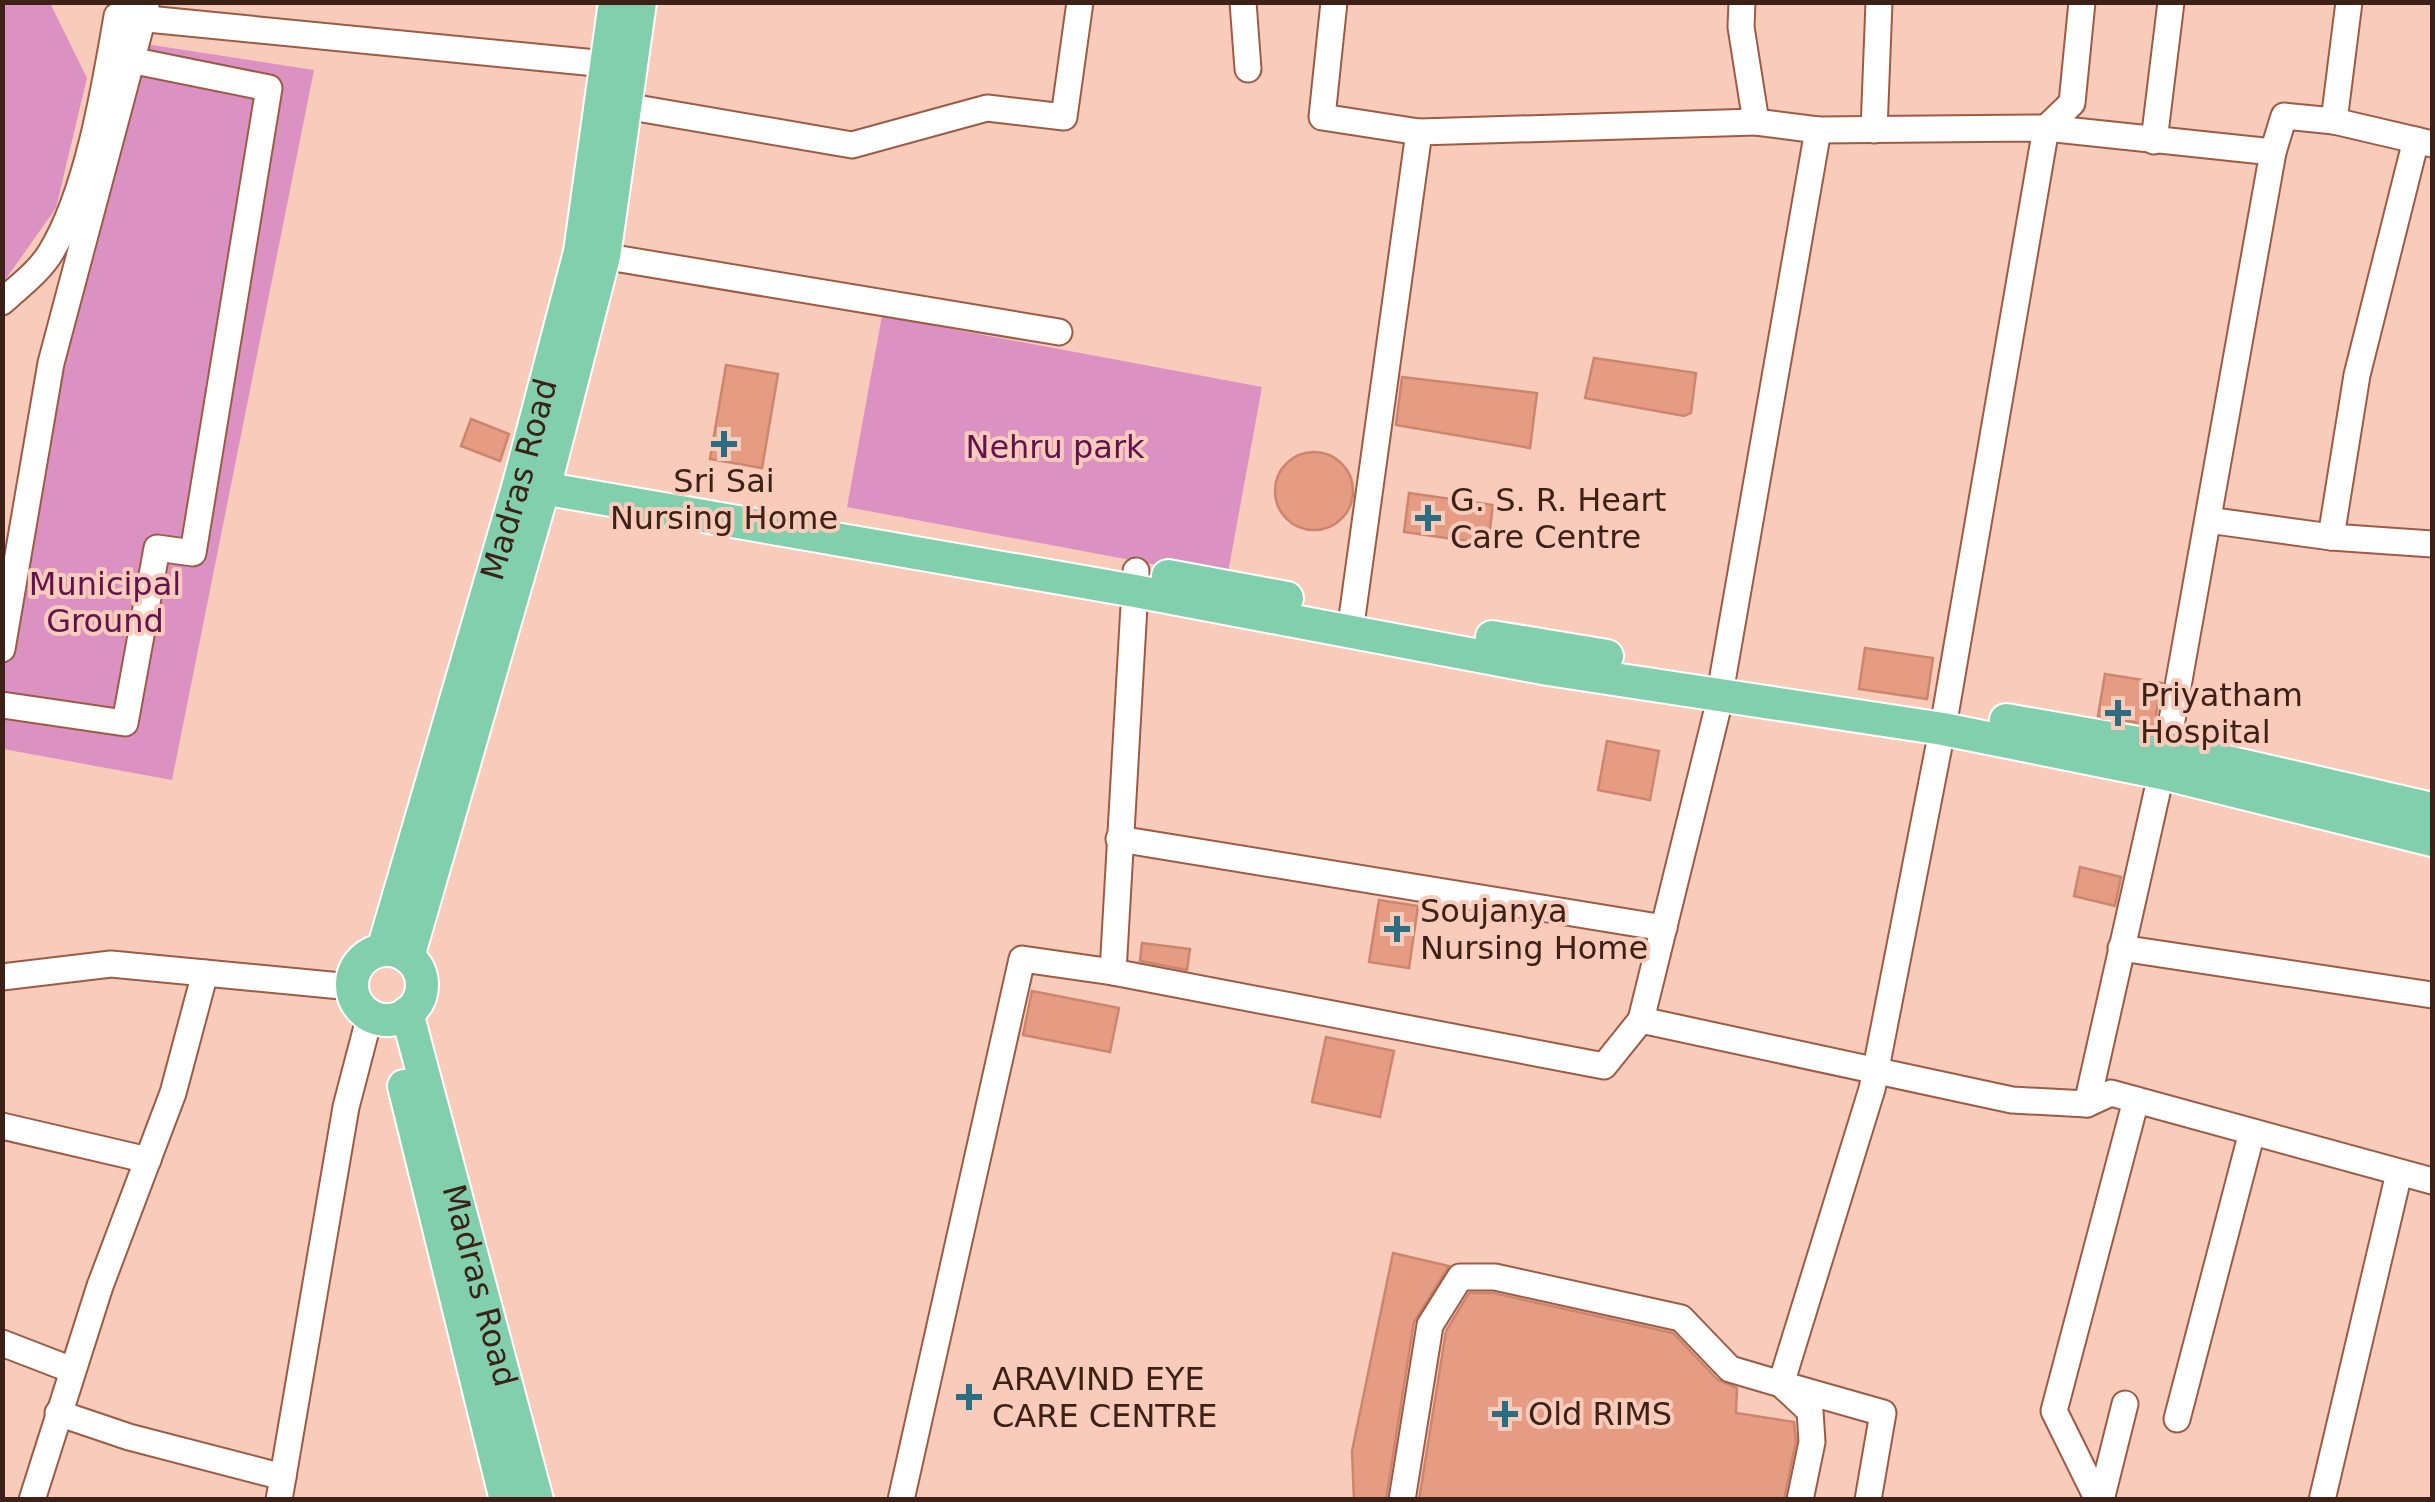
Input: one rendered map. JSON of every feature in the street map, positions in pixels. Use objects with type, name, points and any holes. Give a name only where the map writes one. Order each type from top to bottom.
[{"type":"main road","name":"Madras Road","points":[[395,953],[533,478],[592,254],[606,64],[615,2]]},
{"type":"main road","points":[[592,254],[625,106],[640,2]]},
{"type":"main road","points":[[533,478],[1352,622],[1944,720],[2432,810]]},
{"type":"main road","points":[[2164,761],[2432,840]]},
{"type":"main road","points":[[395,953],[420,973],[422,984],[420,995],[387,1016],[357,1003],[352,980],[362,959],[395,953]]},
{"type":"main road","name":"Madras Road","points":[[387,1016],[537,1500]]},
{"type":"main road","points":[[387,1016],[506,1500]]},
{"type":"street","points":[[625,106],[852,145],[987,108],[1064,117],[1080,2]]},
{"type":"street","points":[[1243,2],[1248,68]]},
{"type":"street","points":[[1334,2],[1322,116],[1419,132],[1756,122],[1818,130],[2046,128],[2274,152]]},
{"type":"street","points":[[1742,2],[1741,27],[1756,122]]},
{"type":"street","points":[[1874,130],[1879,2]]},
{"type":"street","points":[[1782,1384],[1876,1070],[1944,720],[2046,128],[2072,103],[2082,2]]},
{"type":"street","points":[[2154,141],[2170,2]]},
{"type":"street","points":[[2334,121],[2349,2]]},
{"type":"street","points":[[2,649],[51,363],[146,11]]},
{"type":"street","points":[[2,302],[50,254],[68,210],[93,137],[118,16],[146,11],[606,64]]},
{"type":"street","points":[[2,705],[125,722],[157,548],[194,553],[269,88],[135,60]]},
{"type":"street","points":[[2087,1104],[2164,761],[2274,152],[2284,116],[2334,121],[2424,142],[2357,375],[2331,536]]},
{"type":"street","points":[[901,1500],[1022,958],[1604,1066],[1641,1020],[1722,685],[1818,130]]},
{"type":"street","points":[[1352,622],[1419,132]]},
{"type":"street","points":[[592,254],[1059,332]]},
{"type":"street","points":[[2208,520],[2432,544]]},
{"type":"street","points":[[1113,972],[1136,581]]},
{"type":"street","points":[[1119,839],[1664,928]]},
{"type":"street","points":[[2122,948],[2432,996]]},
{"type":"street","points":[[2,976],[111,964],[340,986]]},
{"type":"street","points":[[32,1500],[72,1370],[173,1093],[205,973]]},
{"type":"street","points":[[58,1413],[281,1488],[346,1107],[387,1016]]},
{"type":"street","points":[[1641,1020],[2012,1100],[2087,1104],[2111,1093],[2432,1181]]},
{"type":"street","points":[[2100,1500],[2054,1410],[2136,1100]]},
{"type":"street","points":[[2,1126],[148,1160]]},
{"type":"street","points":[[2176,1419],[2252,1132]]},
{"type":"street","points":[[2322,1500],[2399,1173]]},
{"type":"street","points":[[1402,1500],[1430,1325],[1460,1277],[1495,1276],[1681,1318],[1730,1369],[1883,1413],[1868,1500]]},
{"type":"street","points":[[2,1343],[72,1370]]},
{"type":"street","points":[[1782,1384],[1810,1411],[1812,1442],[1800,1500]]},
{"type":"street","points":[[2100,1500],[2125,1404]]},
{"type":"green space","points":[[3,2],[50,3],[87,78],[56,208],[3,283]]},
{"type":"green space","name":"Municipal Ground","points":[[126,41],[314,70],[172,780],[3,749],[3,596]]},
{"type":"green space","name":"Nehru park","points":[[882,316],[1262,387],[1227,578],[847,507]]},
{"type":"building","points":[[1594,358],[1696,373],[1691,413],[1684,416],[1585,398]]},
{"type":"building","points":[[726,365],[778,374],[762,468],[710,459]]},
{"type":"building","points":[[1402,377],[1537,393],[1530,448],[1396,425]]},
{"type":"building","points":[[471,419],[509,434],[500,461],[461,446]]},
{"type":"building","points":[[1314,452],[1329,455],[1341,464],[1350,476],[1350,506],[1341,518],[1329,527],[1314,530],[1299,527],[1287,518],[1278,506],[1275,491],[1278,476],[1287,464],[1299,455]]},
{"type":"building","points":[[1409,493],[1493,505],[1488,544],[1404,532]]},
{"type":"building","points":[[1865,648],[1933,658],[1927,699],[1859,689]]},
{"type":"building","points":[[2105,674],[2162,683],[2154,726],[2098,716]]},
{"type":"building","points":[[1607,741],[1659,751],[1650,800],[1598,790]]},
{"type":"building","points":[[2080,867],[2121,877],[2115,906],[2074,896]]},
{"type":"building","points":[[1379,900],[1418,906],[1409,968],[1369,962]]},
{"type":"building","points":[[1142,943],[1190,949],[1187,970],[1140,961]]},
{"type":"building","points":[[1032,991],[1119,1008],[1110,1052],[1023,1035]]},
{"type":"building","points":[[1326,1037],[1394,1051],[1380,1117],[1312,1102]]},
{"type":"building","points":[[1393,1253],[1449,1266],[1414,1322],[1386,1500],[1354,1500],[1352,1451]]},
{"type":"building","points":[[1469,1293],[1493,1293],[1673,1333],[1718,1380],[1737,1388],[1736,1413],[1794,1422],[1796,1441],[1784,1500],[1419,1500],[1446,1331]]},
{"type":"place","name":"Sri Sai Nursing Home","points":[[724,444]]},
{"type":"place","name":"G. S. R. Heart Care Centre","points":[[1428,518]]},
{"type":"place","name":"Priyatham Hospital","points":[[2118,713]]},
{"type":"place","name":"Soujanya Nursing Home","points":[[1397,929]]},
{"type":"place","name":"ARAVIND EYE CARE CENTRE","points":[[969,1397]]},
{"type":"place","name":"Old RIMS","points":[[1505,1414]]}]
